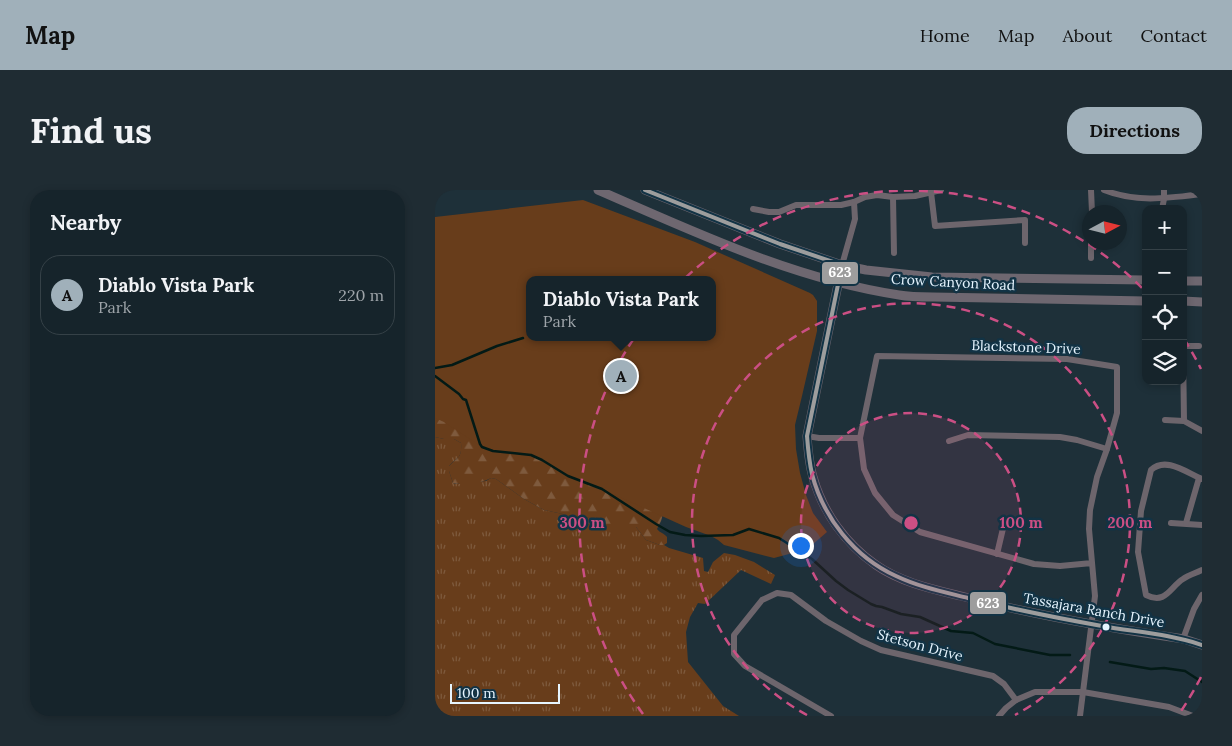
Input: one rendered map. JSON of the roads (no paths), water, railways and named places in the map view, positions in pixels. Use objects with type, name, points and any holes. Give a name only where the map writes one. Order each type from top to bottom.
[{"type":"main road","name":"Crow Canyon Road","points":[[598,190],[756,256],[838,283],[900,295],[933,297],[1142,301]]},
{"type":"main road","name":"Crow Canyon Road","points":[[645,190],[780,244],[842,265],[867,270],[932,277],[1142,280]]},
{"type":"main road","name":"Tassajara Ranch Drive","points":[[842,265],[807,436],[813,478],[821,498],[835,525],[857,550],[877,566],[899,577],[927,587],[1040,615],[1183,639],[1202,645]]},
{"type":"main road","points":[[1187,280],[1202,281]]},
{"type":"main road","points":[[1187,301],[1202,302]]},
{"type":"street","points":[[753,209],[779,212],[796,205],[841,205],[877,195],[893,197],[915,196],[941,190]]},
{"type":"street","points":[[1091,190],[1092,205]]},
{"type":"street","points":[[1104,190],[1139,199],[1164,199],[1202,194]]},
{"type":"street","points":[[1163,205],[1164,190]]},
{"type":"street","points":[[931,192],[935,226],[1025,220],[1025,243]]},
{"type":"street","points":[[893,197],[895,253]]},
{"type":"street","points":[[842,265],[855,219],[854,202]]},
{"type":"street","points":[[1091,250],[1091,258]]},
{"type":"street","points":[[1187,346],[1199,346]]},
{"type":"street","name":"Blackstone Drive","points":[[1080,716],[1095,596],[1092,562],[1089,529],[1090,510],[1097,478],[1117,413],[1117,367],[1067,359],[877,356],[860,438],[863,469],[875,493],[893,515],[919,532],[1034,564],[1060,566],[1092,562]]},
{"type":"street","points":[[1184,385],[1184,421]]},
{"type":"street","points":[[1165,420],[1184,421],[1202,431]]},
{"type":"street","points":[[949,441],[968,435],[1060,437],[1107,449]]},
{"type":"street","points":[[807,436],[819,438],[860,438]]},
{"type":"street","points":[[1185,523],[1201,479],[1178,467],[1166,464],[1156,466],[1151,470],[1141,511],[1138,552],[1146,595],[1152,598],[1161,598],[1182,580],[1202,570]]},
{"type":"street","points":[[997,554],[1005,520]]},
{"type":"street","points":[[1171,523],[1202,525]]},
{"type":"street","name":"Stetson Drive","points":[[831,716],[745,666],[734,654],[734,635],[762,600],[777,593],[791,595],[826,621],[861,641],[881,650],[993,676],[1004,684],[1016,700]]},
{"type":"street","points":[[1183,639],[1194,609],[1202,595]]},
{"type":"street","points":[[999,716],[1016,700],[1035,692],[1083,692],[1169,707],[1193,716]]},
{"type":"waterway","points":[[435,368],[452,365],[497,346],[523,338]]},
{"type":"waterway","points":[[435,376],[466,400],[482,447],[493,451],[531,455],[568,476],[602,489],[670,532],[701,536],[733,535],[749,529],[779,538],[812,559],[836,581],[871,604],[901,614],[920,617],[951,631],[973,633],[995,644],[1050,655],[1070,655]]},
{"type":"waterway","points":[[1110,662],[1151,669],[1164,668],[1185,671],[1202,682]]},
{"type":"place","name":"Diablo Vista Park","points":[[621,376]]}]
